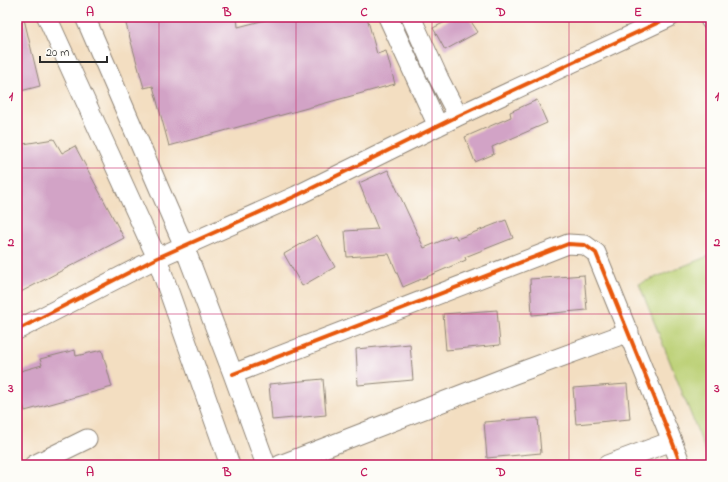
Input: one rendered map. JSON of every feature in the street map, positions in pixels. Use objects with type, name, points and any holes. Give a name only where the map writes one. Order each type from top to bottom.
[{"type":"street","points":[[47,17],[157,258],[230,465]]},
{"type":"street","points":[[85,17],[184,246],[234,374],[266,465]]},
{"type":"street","points":[[388,17],[438,126]]},
{"type":"street","points":[[411,17],[439,79],[458,116]]},
{"type":"street","points":[[17,330],[157,258],[296,196],[458,116],[670,17]]},
{"type":"street","points":[[709,17],[711,22]]},
{"type":"street","points":[[234,374],[568,244],[585,245],[596,253],[629,332],[681,465]]},
{"type":"street","points":[[280,465],[512,375],[629,332]]},
{"type":"street","points":[[34,465],[87,439]]},
{"type":"street","points":[[607,465],[672,440]]},
{"type":"green space","points":[[711,255],[711,465],[639,284]]},
{"type":"building","points":[[124,17],[237,17],[238,27],[277,17],[367,17],[377,54],[386,51],[395,84],[169,146],[153,86],[144,88]]},
{"type":"building","points":[[455,17],[468,17],[478,32],[445,50],[433,28]]},
{"type":"building","points":[[24,19],[40,86],[17,92],[17,20]]},
{"type":"building","points":[[537,100],[547,123],[492,147],[494,154],[475,162],[465,137],[511,117],[510,112]]},
{"type":"building","points":[[54,139],[62,153],[75,146],[124,238],[17,294],[17,145]]},
{"type":"building","points":[[388,170],[424,248],[455,235],[457,239],[506,220],[513,238],[465,257],[466,260],[403,287],[389,254],[347,257],[345,231],[378,229],[359,183]]},
{"type":"building","points":[[317,235],[335,267],[302,286],[284,254]]},
{"type":"building","points":[[584,275],[587,310],[532,315],[530,279]]},
{"type":"building","points":[[497,310],[500,345],[446,350],[443,314]]},
{"type":"building","points":[[410,344],[413,380],[358,385],[356,349]]},
{"type":"building","points":[[75,350],[76,356],[102,350],[112,387],[25,411],[17,380],[17,372],[42,365],[40,359]]},
{"type":"building","points":[[323,379],[326,415],[272,420],[269,384]]},
{"type":"building","points":[[627,384],[630,419],[576,424],[573,388]]},
{"type":"building","points":[[538,418],[541,453],[487,458],[484,422]]},
{"type":"cycle path","points":[[17,330],[157,258],[296,196],[458,116],[670,17]]},
{"type":"cycle path","points":[[233,374],[568,244],[585,245],[596,253],[681,465]]}]
